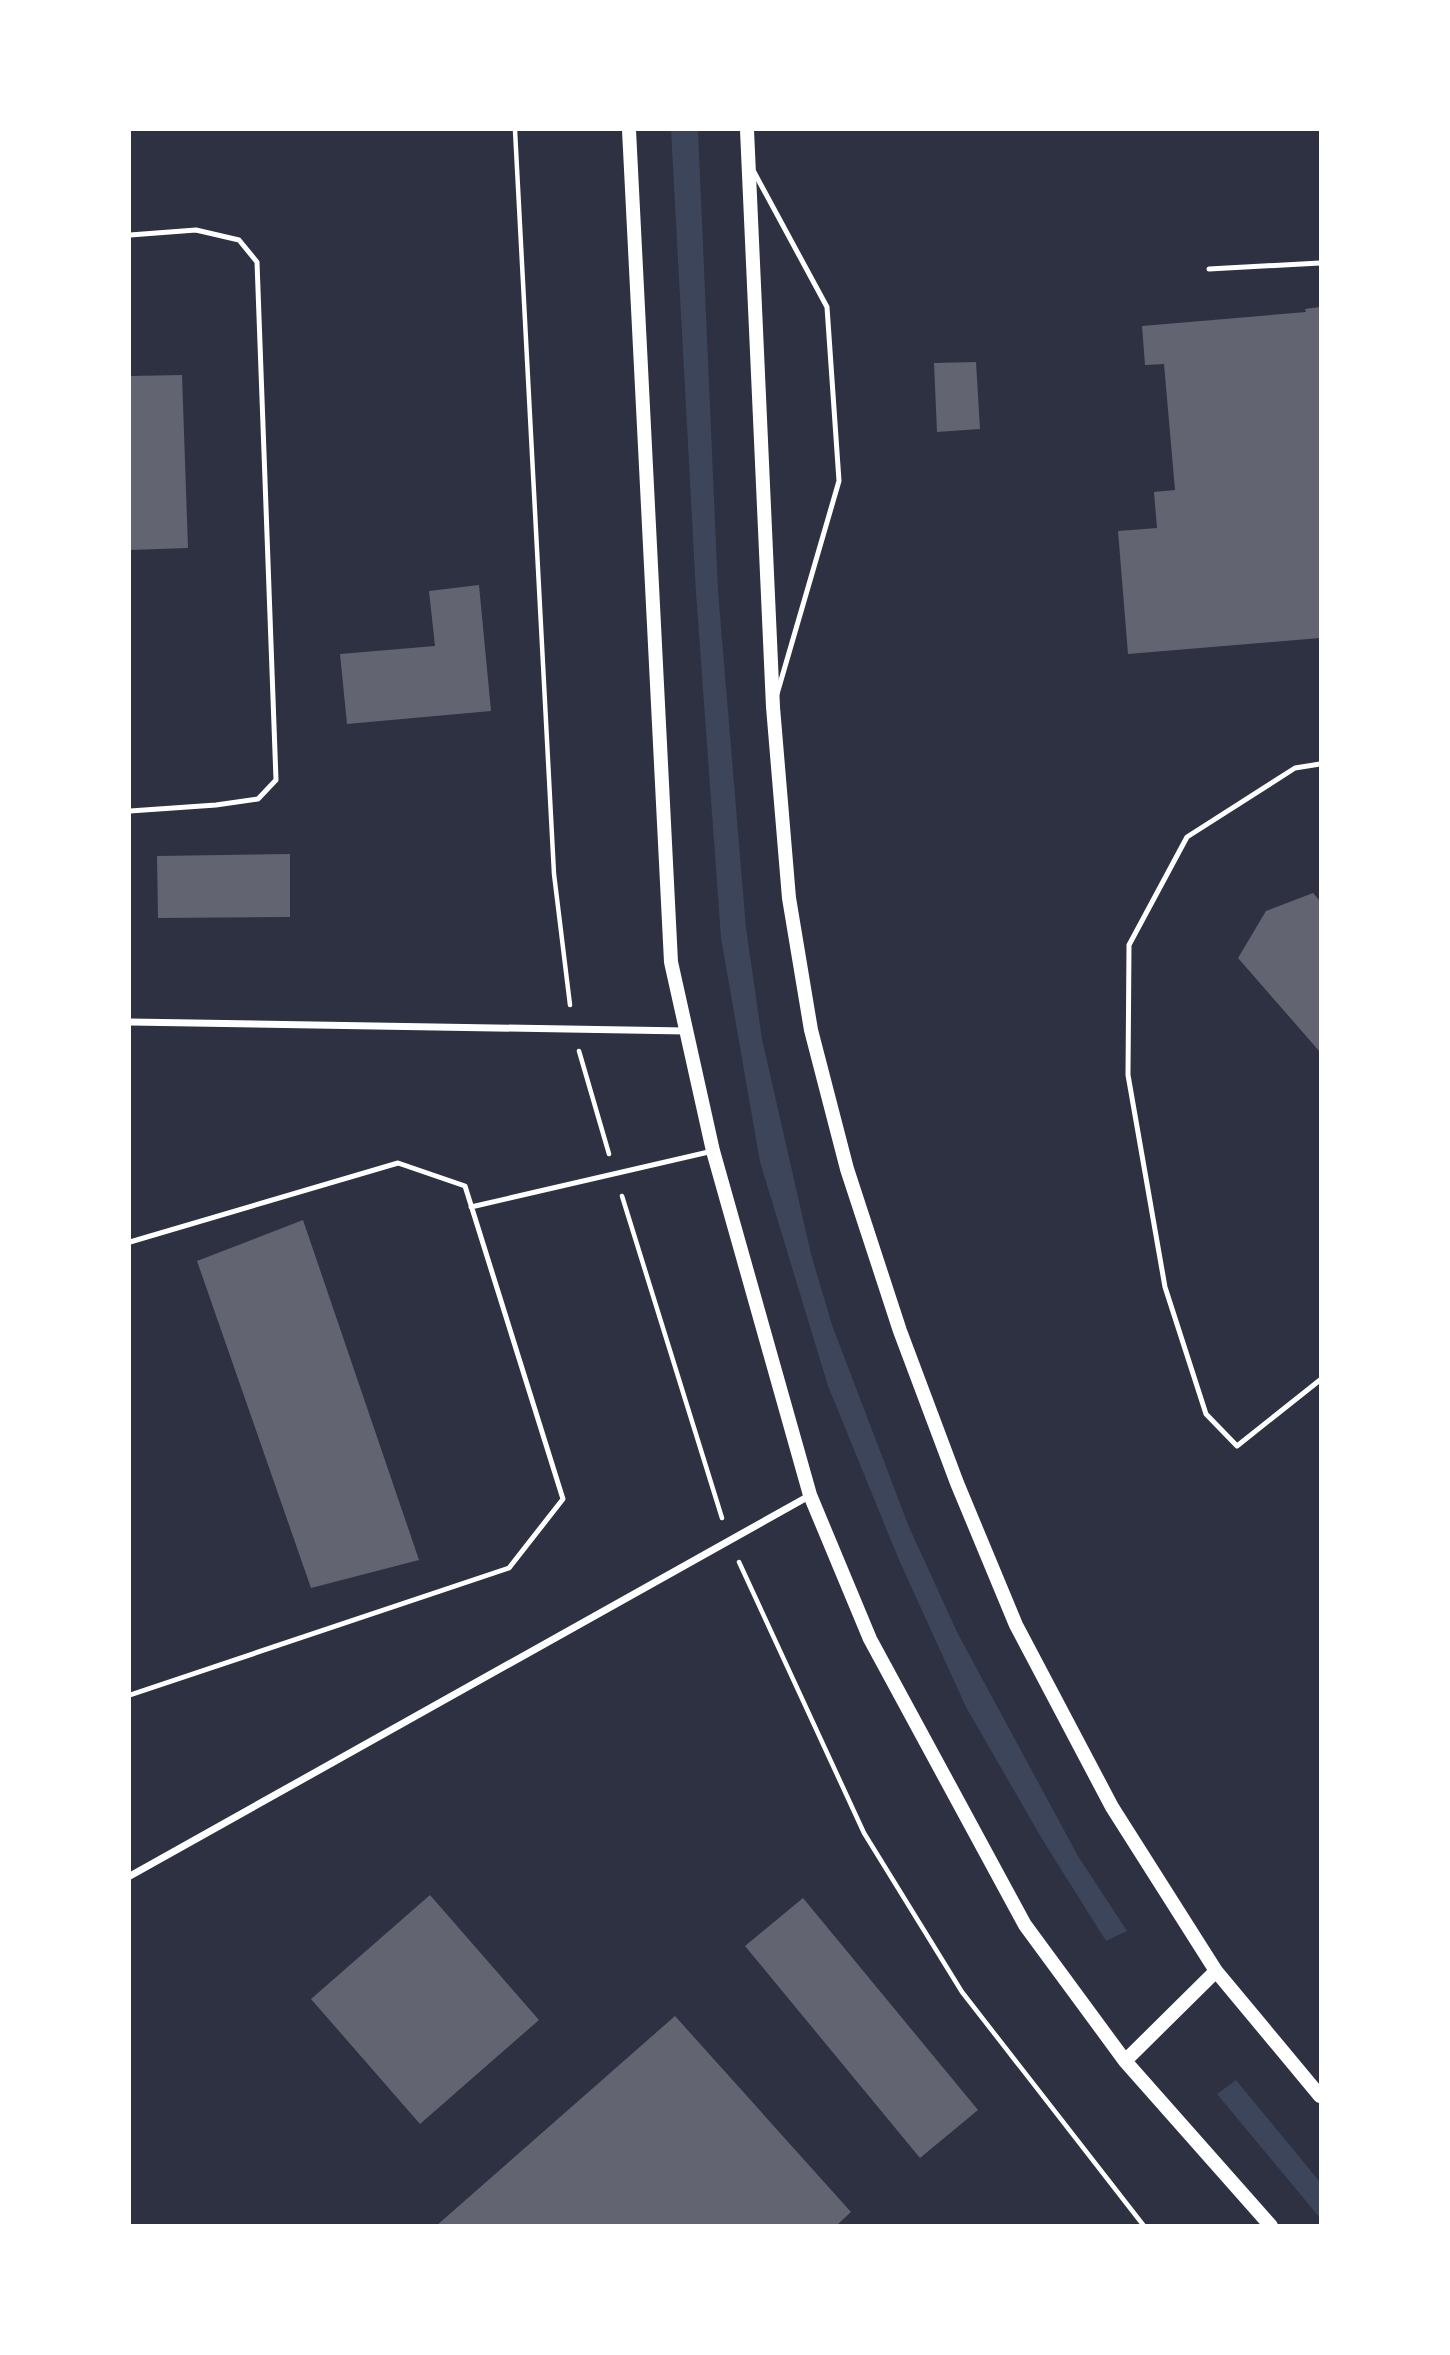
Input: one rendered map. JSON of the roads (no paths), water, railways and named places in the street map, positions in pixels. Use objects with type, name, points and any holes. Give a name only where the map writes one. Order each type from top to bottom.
[{"type":"main road","points":[[629,130],[671,962],[713,1151],[810,1495],[870,1639],[1024,1925],[1125,2061],[1271,2225]]},
{"type":"main road","points":[[747,130],[773,707],[789,898],[811,1030],[847,1169],[900,1332],[957,1483],[1016,1625],[1112,1807],[1216,1971],[1321,2096]]},
{"type":"main road","points":[[1125,2061],[1216,1971]]},
{"type":"street","points":[[130,1022],[686,1031]]},
{"type":"street","points":[[130,1876],[810,1495]]},
{"type":"lane","points":[[749,163],[827,307],[839,481],[773,707]]},
{"type":"lane","points":[[130,235],[196,230],[239,240],[257,262],[276,780],[258,799],[130,811]]},
{"type":"lane","points":[[1209,268],[1321,263]]},
{"type":"lane","points":[[1321,764],[1294,768],[1187,837],[1129,945],[1128,1075],[1165,1287],[1206,1414],[1237,1446],[1321,1380]]},
{"type":"lane","points":[[471,1207],[713,1151]]},
{"type":"lane","points":[[130,1242],[398,1163],[465,1186],[563,1499],[509,1568],[130,1695]]}]
